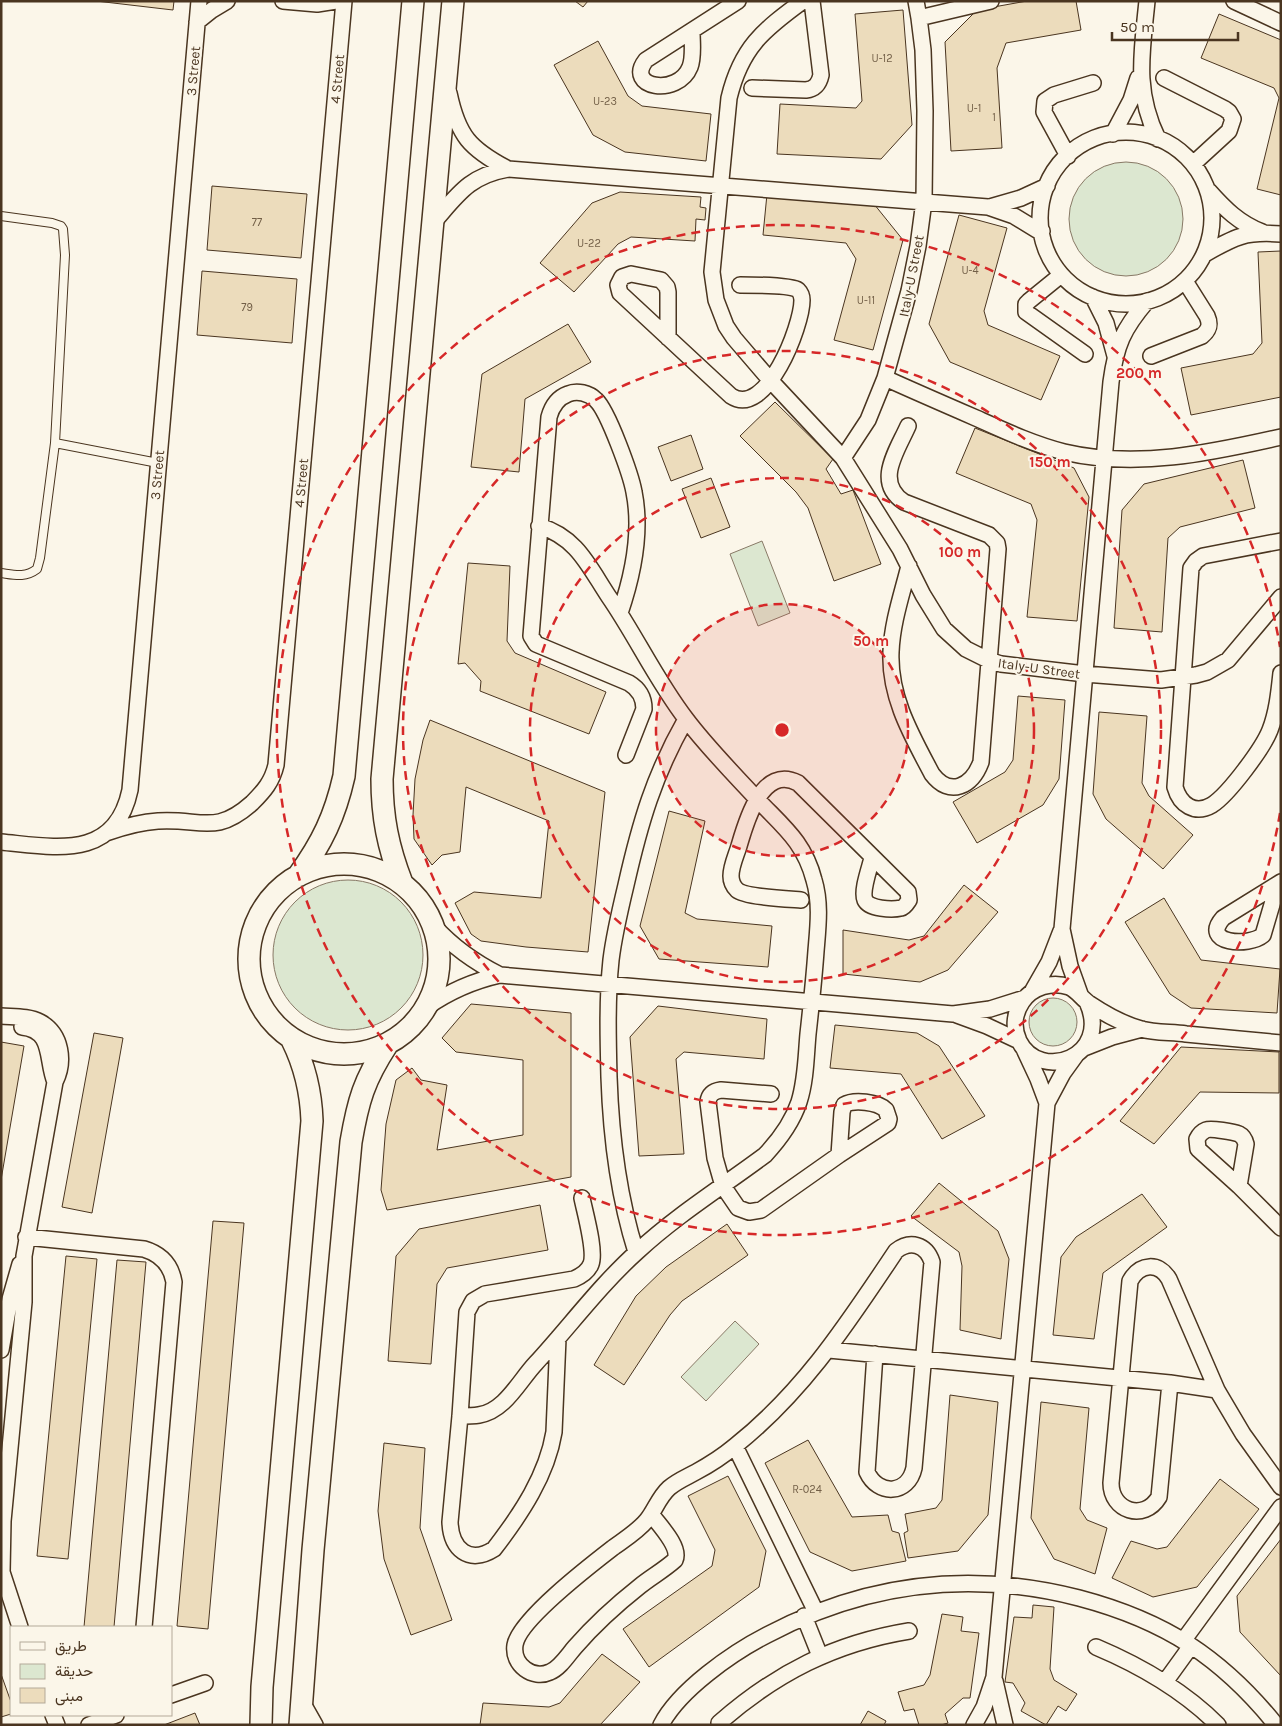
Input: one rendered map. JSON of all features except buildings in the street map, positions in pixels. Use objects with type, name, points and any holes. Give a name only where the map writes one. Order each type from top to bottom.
[{"type":"street","name":"3 Street","points":[[1,842],[72,847],[84,845],[106,833],[122,814],[130,790],[199,1]]},
{"type":"street","points":[[197,22],[227,1]]},
{"type":"street","points":[[284,1],[317,4],[336,1]]},
{"type":"street","name":"4 Street","points":[[106,833],[140,823],[157,821],[174,820],[210,824],[221,823],[239,814],[264,791],[276,765],[344,1]]},
{"type":"street","points":[[298,876],[326,832],[339,798],[344,776],[413,1]]},
{"type":"street","points":[[402,883],[392,859],[386,832],[382,806],[382,779],[453,1]]},
{"type":"street","points":[[692,32],[738,1]]},
{"type":"street","name":"Italy-U Street","points":[[803,1],[762,33],[746,52],[738,67],[728,98],[712,272],[716,300],[726,326],[734,338],[770,380],[843,458],[944,629],[966,649],[1001,664],[1085,674],[1161,680],[1184,678],[1207,672],[1228,660],[1280,601]]},
{"type":"street","points":[[752,88],[806,90],[818,84],[821,75],[812,1]]},
{"type":"street","name":"Italy-U Street","points":[[843,458],[868,420],[886,378],[910,291],[924,201],[925,80],[916,1]]},
{"type":"street","points":[[919,18],[991,1]]},
{"type":"street","points":[[1113,134],[1131,100],[1140,69],[1147,1]]},
{"type":"street","points":[[1234,1],[1281,23]]},
{"type":"street","points":[[1140,69],[1145,107],[1158,139]]},
{"type":"street","points":[[446,77],[454,114],[461,132],[482,154],[508,169]]},
{"type":"street","points":[[1164,78],[1225,109],[1233,119],[1229,131],[1193,164]]},
{"type":"street","points":[[1068,156],[1044,112],[1045,101],[1054,95],[1093,83]]},
{"type":"street","points":[[1208,190],[1212,206],[1212,222],[1210,239],[1205,254],[1196,269],[1185,281],[1161,297],[1147,301],[1120,304],[1093,297],[1081,292],[1062,275],[1049,256],[1040,219],[1042,202],[1047,186],[1056,170],[1068,156],[1088,141],[1113,134],[1136,133],[1171,145],[1193,164],[1208,190],[1231,214],[1240,222],[1262,232]]},
{"type":"street","points":[[432,224],[470,183],[482,176],[508,169],[988,207],[1014,216],[1042,231]]},
{"type":"street","points":[[988,207],[1021,198],[1047,186]]},
{"type":"street","points":[[1205,254],[1239,236],[1262,232],[1281,234]]},
{"type":"street","points":[[1062,275],[1028,301],[1026,312],[1085,354]]},
{"type":"street","points":[[1151,356],[1202,336],[1209,327],[1207,316],[1185,281]]},
{"type":"street","points":[[668,338],[735,399],[750,399],[770,380],[788,350],[797,324],[802,298],[797,290],[792,288],[740,285]]},
{"type":"street","points":[[1093,297],[1100,308],[1106,324],[1115,356]]},
{"type":"street","points":[[1047,1103],[1021,1044],[1016,1030],[1015,1018],[1018,1007],[1029,994],[1049,962],[1062,929],[1115,356],[1128,327],[1147,301]]},
{"type":"street","points":[[886,378],[1026,440],[1065,452],[1105,458],[1152,459],[1195,455],[1281,437]]},
{"type":"street","points":[[620,613],[631,576],[634,558],[637,523],[634,491],[625,460],[603,411],[596,400],[585,394],[572,392],[555,402],[549,417],[530,636],[536,644],[629,683],[639,691],[644,702],[644,708],[626,755]]},
{"type":"street","points":[[908,426],[889,470],[889,486],[892,492],[904,502],[989,535],[997,543],[998,549],[981,762],[978,770],[967,782],[955,787],[944,785],[936,780],[932,774],[899,706],[892,680],[892,639],[908,566]]},
{"type":"street","points":[[460,1416],[478,1416],[504,1402],[594,1296],[636,1252],[680,1216],[764,1155],[786,1131],[803,1085],[812,1002],[818,912],[815,881],[806,858],[793,835],[757,799],[686,719],[672,700],[620,613],[577,549],[562,535],[540,526]]},
{"type":"street","points":[[1281,541],[1203,556],[1193,564],[1175,787],[1182,803],[1190,808],[1207,808],[1229,789],[1251,761],[1270,730],[1281,673]]},
{"type":"street","points":[[636,1252],[621,1197],[612,1139],[609,984],[614,935],[642,816],[666,756],[686,719]]},
{"type":"street","points":[[801,900],[744,894],[732,885],[732,870],[748,816],[757,799],[775,781],[787,779],[798,783],[872,858]]},
{"type":"street","points":[[340,864],[362,866],[383,872],[402,883],[426,910],[434,926],[439,946],[440,967],[435,988],[427,1007],[403,1035],[364,1053],[339,1055],[314,1050],[292,1040],[272,1023],[257,1001],[249,975],[248,949],[255,923],[268,900],[298,876],[318,867],[340,864]]},
{"type":"street","points":[[434,926],[464,955],[500,975]]},
{"type":"street","points":[[974,1725],[988,1700],[994,1677],[1047,1103],[1063,1073],[1090,1037],[1093,1025],[1092,1012],[1083,998],[1070,966],[1062,929]]},
{"type":"street","points":[[427,1007],[469,983],[500,975],[953,1014],[990,1009],[1029,994],[1045,985],[1057,985],[1069,988],[1114,1017],[1142,1029],[1281,1043]]},
{"type":"street","points":[[953,1014],[987,1026],[1021,1044],[1032,1055],[1054,1062],[1066,1060],[1112,1036],[1142,1029]]},
{"type":"street","points":[[1,1016],[40,1022],[49,1028],[59,1044],[60,1054],[60,1069],[55,1082],[26,1237],[24,1302],[4,1522],[2,1571],[20,1626]]},
{"type":"street","points":[[1,1025],[28,1027],[43,1038],[48,1050],[55,1082]]},
{"type":"street","points":[[260,1725],[312,1121],[311,1099],[307,1078],[301,1058],[292,1040]]},
{"type":"street","points":[[300,1725],[351,1142],[358,1104],[363,1089],[387,1044]]},
{"type":"street","points":[[771,1094],[721,1090],[714,1092],[709,1098],[714,1158],[723,1186],[738,1208],[749,1212],[761,1210],[839,1155]]},
{"type":"street","points":[[1239,1186],[1281,1228]]},
{"type":"street","points":[[558,1338],[554,1432],[548,1459],[537,1484],[500,1541],[486,1553],[478,1556],[469,1554],[455,1544],[451,1536],[450,1522],[467,1312],[473,1301],[485,1294],[574,1279],[586,1271],[591,1265],[592,1250],[582,1198]]},
{"type":"street","points":[[26,1237],[144,1249],[158,1255],[169,1267],[172,1274],[174,1282],[144,1626]]},
{"type":"street","points":[[651,1514],[675,1547],[675,1560],[629,1594],[594,1625],[556,1669],[542,1675],[534,1674],[521,1666],[516,1659],[515,1644],[531,1620],[561,1589],[639,1527],[651,1514],[662,1495],[670,1487],[735,1446],[794,1391],[829,1350],[896,1251],[910,1244],[924,1249],[929,1254],[932,1262],[913,1474],[906,1484],[901,1487],[888,1489],[875,1484],[867,1472],[875,1354]]},
{"type":"street","points":[[1,1350],[10,1299],[24,1256]]},
{"type":"street","points":[[1170,1383],[1159,1497],[1155,1504],[1148,1509],[1133,1511],[1120,1505],[1111,1489],[1130,1281],[1139,1270],[1153,1266],[1166,1273],[1217,1390],[1243,1434],[1281,1486]]},
{"type":"street","points":[[829,1350],[1122,1378],[1217,1390]]},
{"type":"street","points":[[735,1446],[810,1614],[820,1656]]},
{"type":"street","points":[[1165,1682],[1187,1643],[1281,1507]]},
{"type":"street","points":[[661,1725],[673,1705],[710,1673],[745,1647],[810,1614],[856,1598],[910,1587],[942,1584],[1004,1584],[1060,1593],[1094,1602],[1147,1622],[1187,1643],[1233,1680],[1276,1725]]},
{"type":"street","points":[[719,1723],[738,1706],[798,1666],[864,1640],[909,1630]]},
{"type":"street","points":[[1096,1647],[1143,1669],[1165,1682],[1193,1702],[1218,1725]]},
{"type":"street","points":[[994,1677],[1004,1725]]},
{"type":"street","points":[[172,1695],[205,1683]]},
{"type":"street","points":[[301,1701],[315,1725]]},
{"type":"street","points":[[89,1725],[113,1716]]},
{"type":"lane","points":[[1,216],[61,226],[65,255],[55,443],[40,558],[37,569],[32,574],[22,576],[1,573]]},
{"type":"lane","points":[[55,443],[158,463]]},
{"type":"green space","points":[[1126,162],[1148,166],[1167,178],[1179,197],[1183,219],[1179,241],[1167,260],[1148,272],[1126,276],[1104,272],[1085,260],[1073,241],[1069,219],[1073,197],[1085,178],[1104,166]]},
{"type":"green space","points":[[762,541],[790,613],[758,626],[730,554]]},
{"type":"green space","points":[[348,880],[363,881],[377,886],[401,902],[417,926],[422,940],[422,970],[417,984],[401,1008],[377,1024],[363,1029],[348,1030],[333,1029],[319,1024],[295,1008],[279,984],[274,970],[273,955],[274,940],[279,926],[295,902],[319,886],[333,881]]},
{"type":"green space","points":[[1053,998],[1062,1000],[1070,1005],[1075,1013],[1077,1022],[1075,1031],[1070,1039],[1062,1044],[1053,1046],[1044,1044],[1036,1039],[1031,1031],[1029,1022],[1031,1013],[1036,1005],[1044,1000]]},
{"type":"green space","points":[[735,1321],[759,1344],[706,1401],[681,1377]]}]
